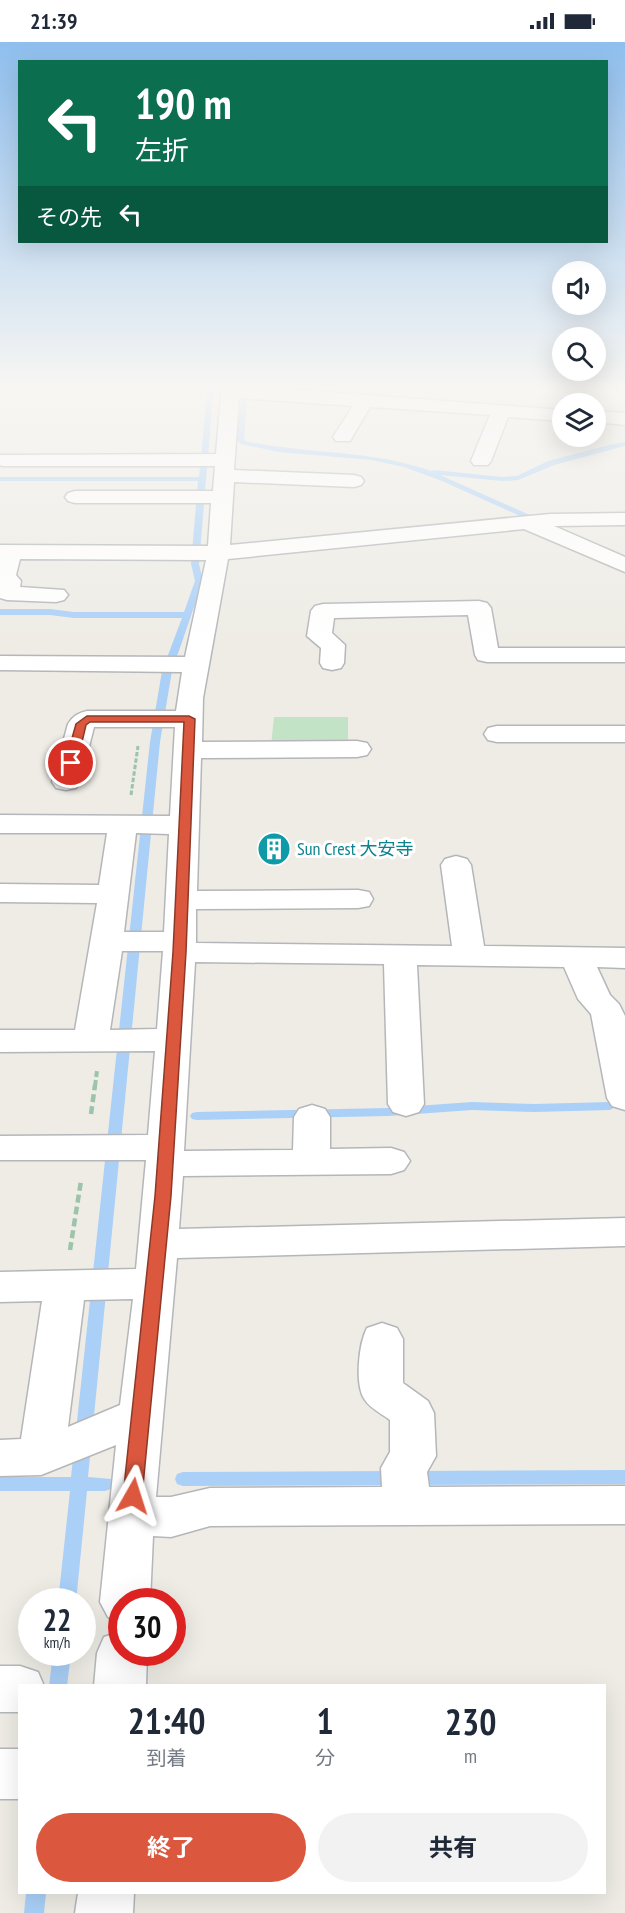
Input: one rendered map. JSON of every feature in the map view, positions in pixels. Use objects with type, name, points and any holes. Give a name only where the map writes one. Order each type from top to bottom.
[{"type":"street","points":[[133,471],[211,478],[354,481]]},
{"type":"street","points":[[132,1047],[170,945],[182,900],[173,826],[188,750],[182,719],[190,698],[178,665],[202,553],[212,471]]},
{"type":"street","points":[[75,497],[211,478]]},
{"type":"street","points":[[56,595],[7,593],[10,581],[4,578],[5,552],[202,553],[538,522],[625,519]]},
{"type":"street","points":[[538,522],[625,565]]},
{"type":"street","points":[[332,663],[333,645],[320,636],[323,611],[479,608],[487,655],[625,655]]},
{"type":"street","points":[[0,663],[178,665]]},
{"type":"street","points":[[66,782],[81,724],[87,719],[182,719]]},
{"type":"street","points":[[497,734],[625,735]]},
{"type":"street","points":[[188,750],[357,749]]},
{"type":"street","points":[[0,825],[173,826]]},
{"type":"street","points":[[126,1588],[131,1515],[126,1421],[146,1271],[155,1153],[132,1047],[113,941],[114,894],[128,825]]},
{"type":"street","points":[[456,865],[469,955]]},
{"type":"street","points":[[0,893],[114,894]]},
{"type":"street","points":[[182,900],[358,899]]},
{"type":"street","points":[[113,941],[508,958],[625,958]]},
{"type":"street","points":[[400,954],[406,1104]]},
{"type":"street","points":[[576,958],[595,999],[607,1011],[625,1098]]},
{"type":"street","points":[[0,1041],[132,1047]]},
{"type":"street","points":[[0,1061],[132,1047]]},
{"type":"street","points":[[311,1162],[312,1117]]},
{"type":"street","points":[[0,1148],[91,1147],[311,1162],[391,1161]]},
{"type":"street","points":[[0,1287],[71,1285],[146,1271],[625,1232]]},
{"type":"street","points":[[34,1454],[71,1285]]},
{"type":"street","points":[[382,1339],[381,1390],[412,1413],[412,1456],[406,1487]]},
{"type":"street","points":[[34,1454],[126,1421]]},
{"type":"street","points":[[131,1515],[171,1517],[210,1507],[406,1487],[625,1505]]},
{"type":"street","points":[[120,1684],[121,1666]]},
{"type":"street","points":[[0,1689],[18,1689]]},
{"type":"street","points":[[104,1913],[106,1894]]},
{"type":"path","points":[[128,825],[143,719]]},
{"type":"green space","points":[[274,717],[348,717],[348,746],[271,746]]},
{"type":"waterway","points":[[187,615],[199,581],[195,564],[203,471]]},
{"type":"waterway","points":[[424,471],[538,522]]},
{"type":"waterway","points":[[434,472],[502,479],[518,478],[533,471]]},
{"type":"waterway","points":[[0,479],[202,479]]},
{"type":"waterway","points":[[0,612],[50,612],[74,615],[187,615]]},
{"type":"waterway","points":[[79,1484],[155,742],[167,671],[187,615]]},
{"type":"waterway","points":[[197,1116],[388,1112],[472,1106],[534,1108],[610,1106]]},
{"type":"waterway","points":[[413,1478],[625,1477]]},
{"type":"waterway","points":[[183,1479],[396,1478]]},
{"type":"waterway","points":[[0,1484],[79,1484]]},
{"type":"waterway","points":[[68,1588],[79,1484]]},
{"type":"waterway","points":[[79,1484],[105,1484]]},
{"type":"waterway","points":[[58,1684],[60,1666]]},
{"type":"waterway","points":[[34,1913],[36,1894]]},
{"type":"place","name":"Sun Crest 大安寺","points":[[274,849]]},
{"type":"route","points":[[71,763],[81,724],[87,719],[189,719],[179,952],[163,1196],[133,1496]]}]
